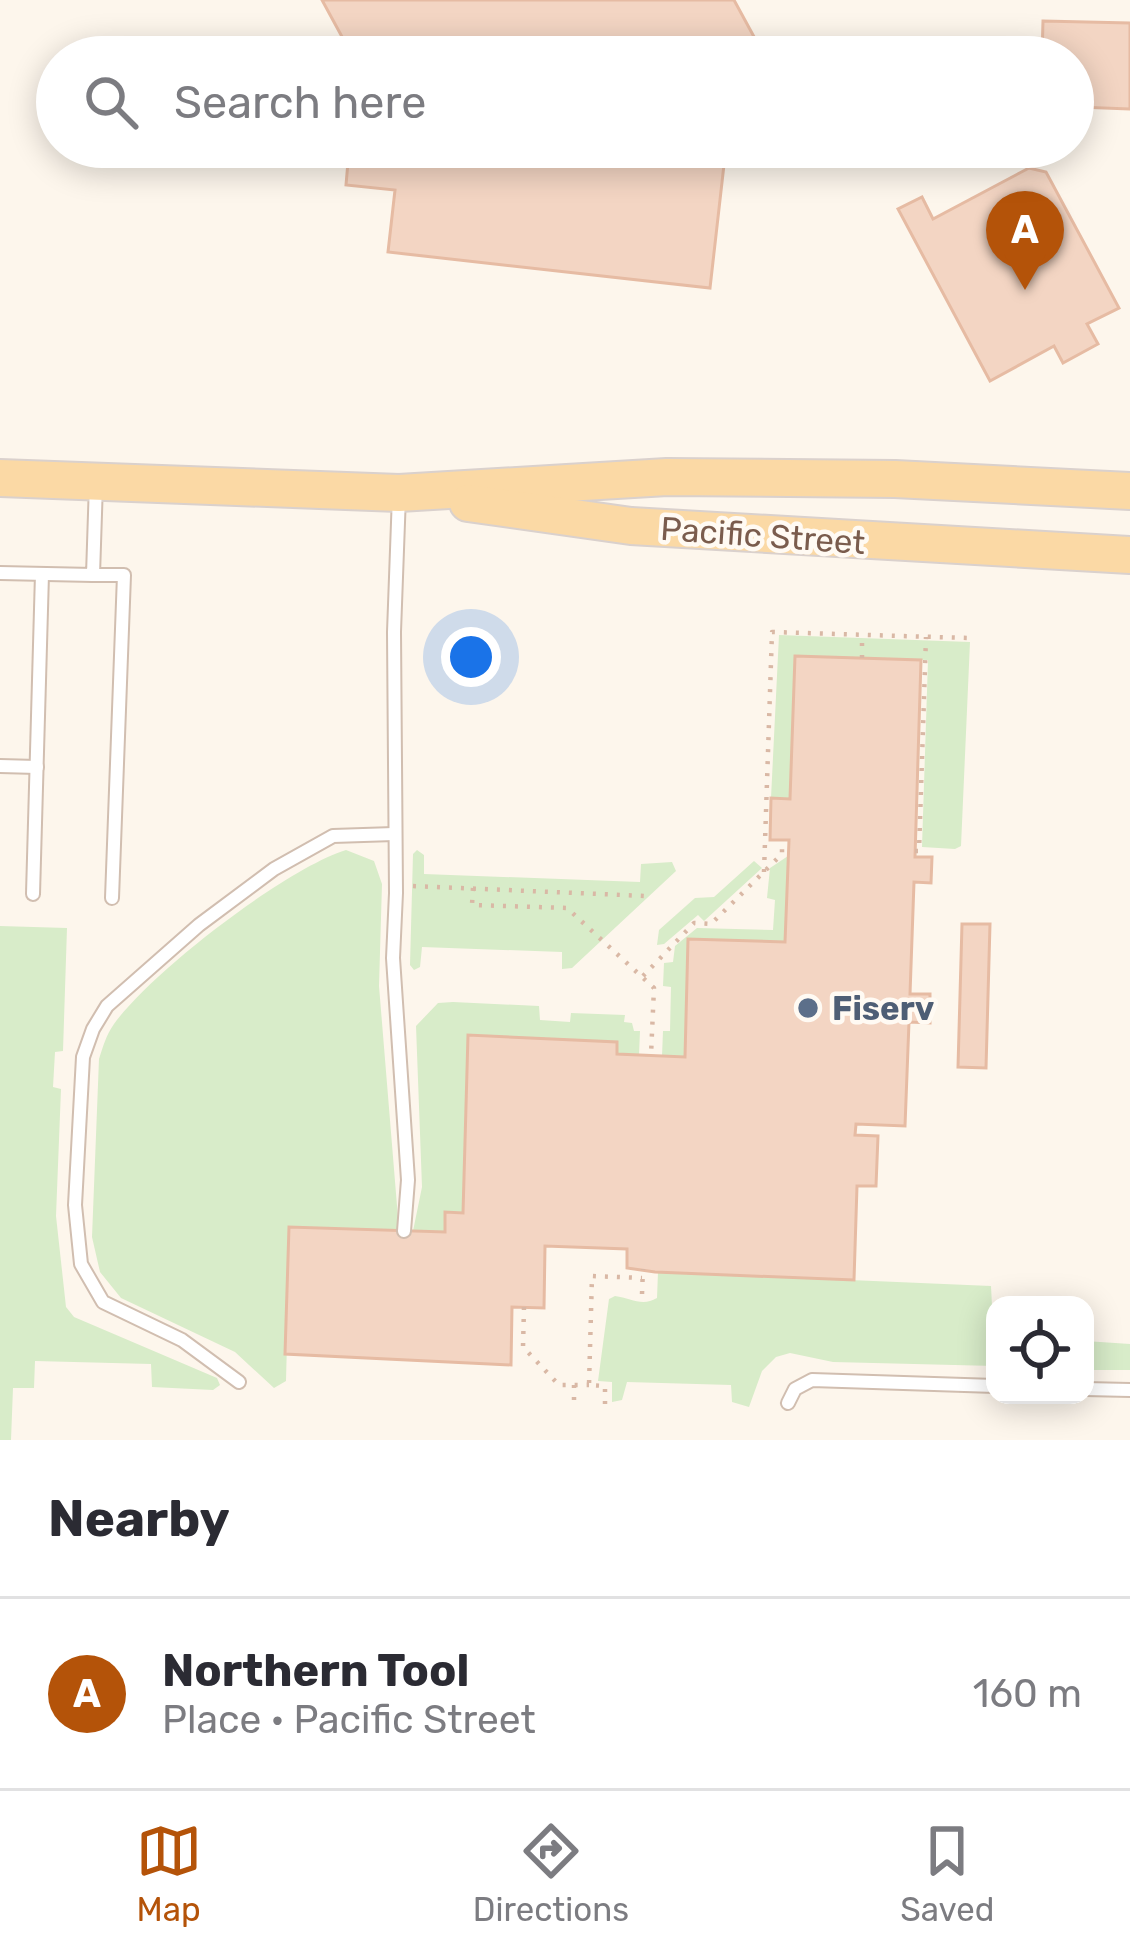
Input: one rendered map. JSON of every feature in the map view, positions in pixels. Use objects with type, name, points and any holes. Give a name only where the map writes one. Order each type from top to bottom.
[{"type":"main road","name":"Pacific Street","points":[[0,478],[399,493],[667,477],[896,479],[1130,491]]},
{"type":"main road","name":"Pacific Street","points":[[399,493],[631,526],[1130,555]]},
{"type":"lane","points":[[93,575],[96,482]]},
{"type":"lane","points":[[399,493],[393,958],[408,1180],[404,1231]]},
{"type":"lane","points":[[0,573],[124,574],[112,898]]},
{"type":"lane","points":[[33,894],[42,574]]},
{"type":"lane","points":[[0,766],[37,767]]},
{"type":"lane","points":[[239,1382],[182,1340],[103,1303],[81,1264],[75,1205],[83,1057],[92,1029],[107,1006],[199,925],[274,868],[333,836],[394,834]]},
{"type":"lane","points":[[788,1403],[796,1389],[812,1380],[986,1386]]},
{"type":"lane","points":[[1094,1389],[1130,1390]]},
{"type":"path","points":[[764,872],[772,632],[968,638]]},
{"type":"path","points":[[862,634],[862,658]]},
{"type":"path","points":[[915,851],[919,851],[926,637]]},
{"type":"path","points":[[642,978],[694,923],[711,924],[764,872],[782,854],[782,839]]},
{"type":"path","points":[[413,886],[646,896]]},
{"type":"path","points":[[473,888],[472,905],[567,908],[654,988],[651,1055]]},
{"type":"path","points":[[560,892],[560,908]]},
{"type":"path","points":[[642,1294],[643,1269]]},
{"type":"path","points":[[589,1385],[592,1276],[642,1278]]},
{"type":"path","points":[[524,1307],[523,1347],[560,1385],[605,1387],[604,1404]]},
{"type":"path","points":[[574,1385],[574,1403]]},
{"type":"green space","points":[[779,635],[970,642],[961,846],[922,847],[928,660],[795,656],[790,799],[771,798]]},
{"type":"green space","points":[[346,850],[374,861],[382,884],[379,986],[399,1230],[290,1227],[286,1381],[274,1388],[235,1352],[121,1298],[100,1272],[92,1237],[99,1059],[114,1024],[132,1002],[188,951],[289,878]]},
{"type":"green space","points":[[417,850],[424,855],[424,874],[640,882],[641,864],[672,862],[676,871],[572,968],[562,969],[562,952],[422,947],[420,967],[414,970],[410,965],[413,854]]},
{"type":"green space","points":[[788,856],[785,942],[689,939],[685,1057],[662,1056],[663,1031],[670,1031],[671,987],[663,986],[664,963],[673,962],[675,946],[697,928],[773,930],[775,900],[767,898],[770,868]]},
{"type":"green space","points":[[754,861],[762,868],[704,921],[698,915],[657,945],[659,930],[695,898],[714,897]]},
{"type":"green space","points":[[0,926],[67,928],[63,1051],[55,1052],[53,1087],[61,1089],[56,1216],[66,1307],[74,1317],[217,1378],[220,1385],[213,1390],[152,1387],[151,1364],[35,1361],[34,1388],[13,1388],[11,1440],[0,1440]]},
{"type":"green space","points":[[438,1003],[539,1006],[540,1020],[570,1022],[571,1013],[625,1015],[624,1022],[640,1031],[639,1055],[617,1054],[616,1042],[468,1036],[463,1213],[445,1213],[445,1232],[413,1231],[422,1187],[416,1026]]},
{"type":"green space","points":[[658,1272],[991,1286],[992,1296],[986,1296],[986,1366],[833,1362],[790,1353],[776,1357],[762,1371],[749,1407],[732,1402],[731,1385],[627,1382],[622,1400],[612,1402],[612,1382],[598,1381],[609,1299],[646,1302],[657,1298]]},
{"type":"green space","points":[[1094,1342],[1130,1344],[1130,1370],[1094,1370]]},
{"type":"building","points":[[322,0],[734,0],[754,36],[342,36]]},
{"type":"building","points":[[1043,21],[1130,23],[1130,109],[1094,108],[1094,36],[1043,36]]},
{"type":"building","points":[[347,168],[724,168],[710,288],[388,252],[395,190],[346,185]]},
{"type":"building","points":[[1029,168],[1046,172],[1119,308],[1087,324],[1098,344],[1063,363],[1054,346],[990,381],[898,209],[922,197],[933,219]]},
{"type":"building","name":"Fiserv","points":[[795,656],[921,660],[915,857],[932,857],[931,883],[914,882],[910,994],[930,994],[930,1023],[909,1022],[905,1126],[856,1124],[855,1135],[878,1136],[876,1186],[857,1186],[854,1280],[655,1272],[627,1268],[627,1249],[545,1246],[544,1308],[512,1307],[511,1365],[285,1354],[289,1227],[445,1232],[445,1212],[463,1213],[468,1035],[617,1042],[617,1054],[685,1057],[688,939],[785,942],[789,840],[770,840],[771,798],[790,799]]},
{"type":"building","points":[[962,924],[990,924],[986,1068],[958,1067]]},
{"type":"place","name":"Northern Tool","points":[[1025,290]]},
{"type":"place","name":"Fiserv","points":[[808,1008]]}]
